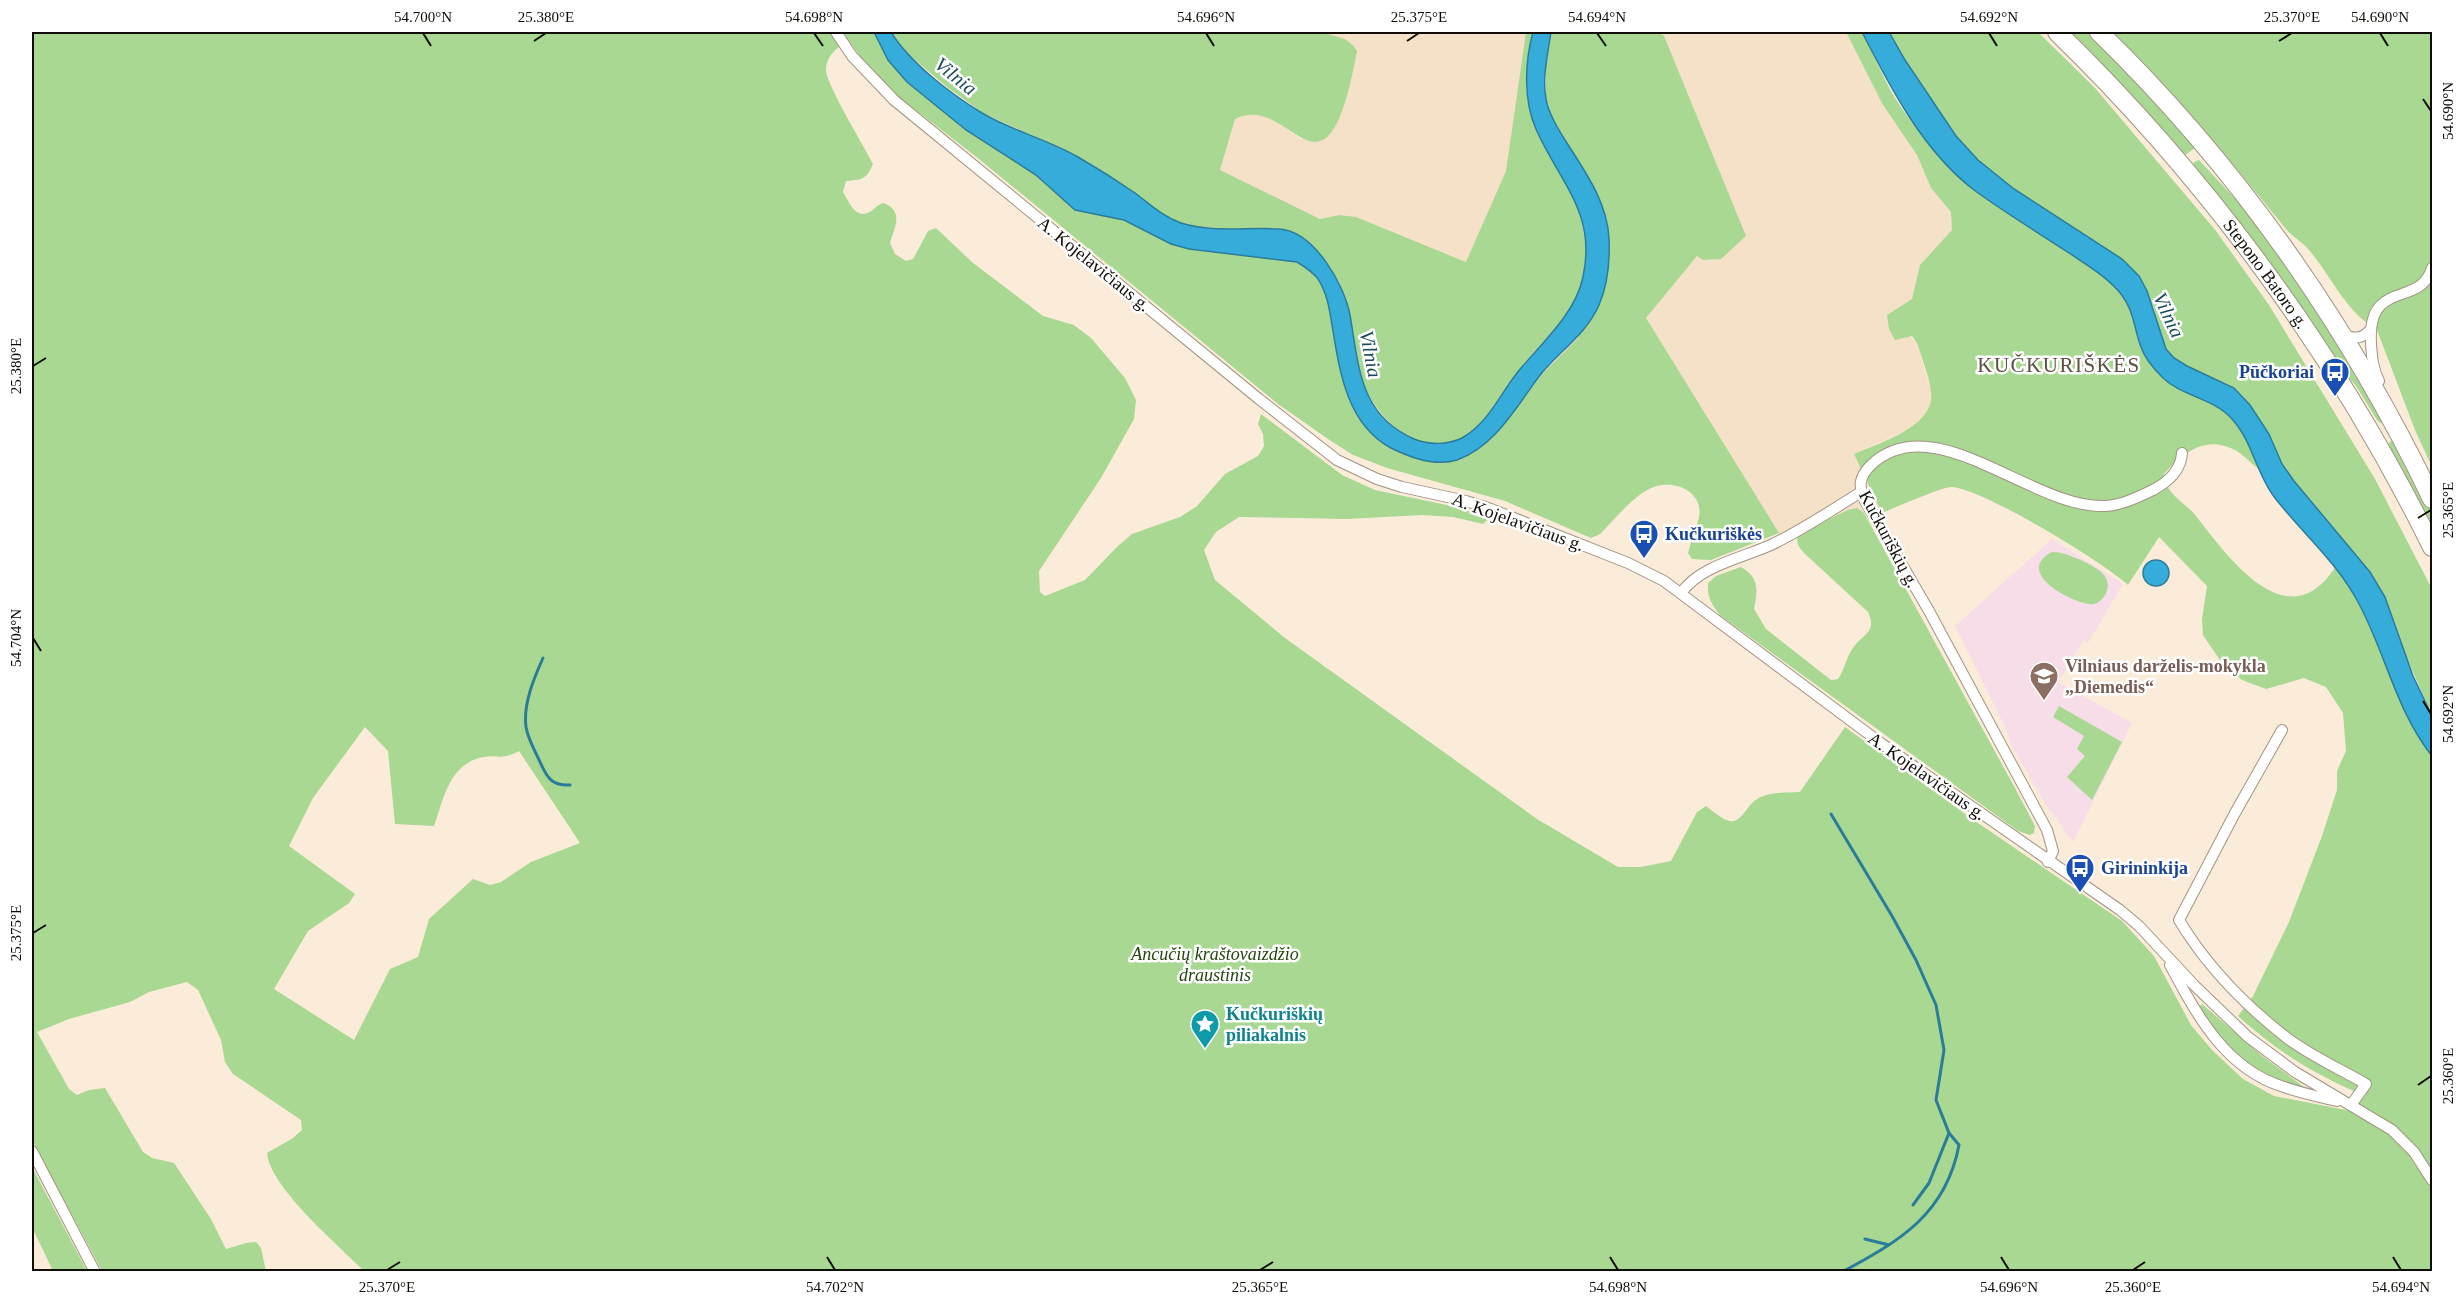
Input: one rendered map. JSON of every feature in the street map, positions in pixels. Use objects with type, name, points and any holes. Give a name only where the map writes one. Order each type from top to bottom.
[{"type":"main road","name":"Stepono Batoro g.","points":[[2057,32],[2136,112],[2191,175],[2246,245],[2339,380],[2392,470],[2433,547]]},
{"type":"main road","name":"Stepono Batoro g.","points":[[2099,32],[2182,118],[2267,224],[2343,335],[2392,418],[2433,499]]},
{"type":"main road","points":[[2191,175],[2187,159],[2198,154],[2226,172]]},
{"type":"main road","points":[[2339,380],[2358,396],[2381,430],[2389,429],[2392,418]]},
{"type":"street","name":"A. Kojelavičiaus g.","points":[[836,32],[858,64],[894,100],[1259,399],[1338,459],[1377,479],[1491,509],[1628,563],[1653,575],[1681,593],[1845,718],[2048,862],[2120,910],[2139,926],[2218,1010],[2248,1037],[2295,1072],[2351,1105],[2405,1141],[2433,1180]]},
{"type":"street","points":[[2392,418],[2391,404],[2374,370],[2370,330],[2373,315],[2382,303],[2424,282],[2433,268]]},
{"type":"street","points":[[2343,335],[2359,338],[2370,330]]},
{"type":"street","name":"Kučkuriškių g.","points":[[2048,862],[2053,850],[2052,843],[2040,817],[1929,611],[1861,492],[1860,481],[1867,470],[1886,454],[1912,447],[1936,447],[1953,451],[2055,498],[2105,506],[2123,503],[2162,485],[2177,469],[2182,453]]},
{"type":"street","points":[[1681,593],[1698,575],[1773,543],[1814,522],[1861,492]]},
{"type":"street","points":[[2282,730],[2235,813],[2180,920],[2220,976],[2266,1020],[2307,1051],[2366,1084],[2351,1105]]},
{"type":"street","name":"A. Kojelavičiaus g.","points":[[2163,951],[2203,1023],[2238,1063],[2282,1087],[2351,1105]]},
{"type":"street","points":[[32,1151],[95,1272]]},
{"type":"shaded area","points":[[1327,32],[1526,32],[1506,171],[1467,262],[1356,217],[1339,215],[1320,219],[1220,170],[1235,119],[1246,114],[1258,114],[1275,121],[1301,139],[1357,52],[1353,44]]},
{"type":"shaded area","points":[[1658,32],[1846,32],[1883,105],[1917,155],[1931,188],[1951,212],[1952,230],[1920,265],[1912,299],[1887,315],[1917,343],[1932,394],[1930,408],[1916,426],[1854,454],[1882,513],[1864,513],[1857,508],[1784,542],[1646,318],[1697,256],[1703,260],[1714,261],[1664,36]]},
{"type":"shaded area","name":"Vilniaus darželis-mokykla „Diemedis“","points":[[2052,539],[2123,584],[2088,643],[2084,640],[2058,682],[2132,723],[2073,842],[2046,805],[2010,743],[2006,729],[1955,626]]},
{"type":"green space","name":"Ancučių kraštovaizdžio draustinis","points":[[32,32],[874,32],[888,60],[907,82],[966,130],[1036,175],[1075,210],[1124,220],[1171,244],[1189,249],[1297,262],[1305,267],[1323,288],[1375,436],[1389,447],[1407,455],[1474,452],[1505,423],[1543,373],[1577,339],[1605,285],[1609,237],[1606,218],[1597,192],[1553,119],[1546,97],[1546,65],[1551,32],[1658,32],[1664,36],[1746,236],[1721,259],[1703,260],[1697,256],[1646,318],[1779,533],[1711,560],[1692,559],[1688,553],[1699,517],[1699,507],[1691,493],[1674,485],[1656,486],[1647,490],[1629,504],[1600,534],[1591,538],[1505,501],[1387,468],[1353,455],[1278,404],[979,159],[894,93],[866,64],[848,40],[830,56],[826,70],[838,101],[873,164],[863,178],[846,181],[843,192],[854,209],[861,214],[883,203],[894,210],[896,220],[890,243],[895,254],[906,261],[913,259],[928,231],[936,228],[973,263],[1043,316],[1074,325],[1091,338],[1125,378],[1136,400],[1134,419],[1101,478],[1039,571],[1040,592],[1045,596],[1085,580],[1132,534],[1180,517],[1197,506],[1225,474],[1258,456],[1264,446],[1263,434],[1258,424],[1261,414],[1342,475],[1375,490],[1456,507],[1490,517],[1483,524],[1453,517],[1423,515],[1347,519],[1239,517],[1216,532],[1204,550],[1215,580],[1285,638],[1537,819],[1618,867],[1641,867],[1671,861],[1697,812],[1706,806],[1723,818],[1734,821],[1761,797],[1800,792],[1845,727],[1975,821],[2122,921],[2154,956],[2191,1025],[2212,1050],[2243,1079],[2274,1096],[2351,1111],[2365,1096],[2298,1062],[2238,1016],[2253,996],[2289,922],[2337,790],[2337,771],[2346,751],[2343,713],[2326,687],[2304,678],[2266,689],[2242,680],[2222,663],[2203,635],[2202,619],[2207,586],[2159,537],[2128,585],[2070,544],[2014,512],[1966,490],[1946,488],[1882,513],[1854,454],[1904,432],[1925,414],[1930,404],[1930,386],[1917,343],[1912,336],[1895,340],[1889,329],[1887,315],[1912,299],[1920,265],[1952,230],[1951,212],[1931,188],[1917,155],[1883,105],[1846,32],[1862,32],[1900,105],[1952,170],[1985,198],[2090,267],[2110,283],[2128,305],[2148,359],[2164,379],[2217,406],[2236,423],[2259,469],[2233,449],[2222,445],[2203,445],[2186,454],[2164,474],[2168,487],[2192,511],[2242,570],[2260,585],[2279,594],[2298,596],[2318,587],[2336,566],[2359,603],[2413,725],[2432,756],[2432,1271],[361,1271],[362,1269],[292,1198],[271,1167],[267,1153],[302,1130],[301,1120],[233,1074],[225,1062],[221,1040],[198,990],[187,982],[149,992],[130,1002],[69,1019],[37,1032],[69,1089],[77,1095],[89,1090],[105,1088],[143,1152],[152,1158],[174,1163],[211,1219],[226,1249],[256,1242],[261,1248],[266,1271],[102,1271],[32,1140]],"holes":[[[365,727],[388,751],[395,824],[434,826],[449,784],[462,767],[483,757],[504,757],[519,751],[580,843],[531,862],[501,882],[490,885],[473,879],[429,919],[418,957],[390,969],[354,1040],[274,989],[308,931],[349,903],[355,894],[289,846],[313,798]]]},
{"type":"green space","points":[[891,32],[1327,32],[1345,39],[1357,51],[1345,103],[1332,131],[1319,141],[1305,139],[1274,121],[1255,115],[1235,119],[1220,170],[1320,219],[1339,215],[1356,217],[1466,262],[1506,171],[1526,32],[1533,32],[1527,68],[1527,96],[1568,185],[1581,220],[1586,258],[1579,291],[1565,316],[1519,370],[1485,419],[1468,435],[1441,444],[1425,443],[1411,438],[1385,418],[1367,392],[1357,362],[1349,311],[1331,269],[1219,228],[1199,227],[1178,222],[1157,211],[1136,194],[1076,156],[983,113],[909,55]]},
{"type":"green space","points":[[1889,32],[2038,32],[2095,88],[2216,231],[2269,305],[2375,479],[2432,589],[2432,716],[2370,572],[2294,481],[2282,464],[2269,434],[2234,388],[2174,358],[2166,348],[2158,330],[2154,308],[2139,276],[2014,189],[1978,160],[1956,136]]},
{"type":"green space","points":[[2066,32],[2092,32],[2195,148],[2184,156]]},
{"type":"green space","points":[[2113,32],[2432,32],[2432,467],[2415,430],[2377,330],[2347,303],[2307,247],[2288,232],[2181,103]]},
{"type":"green space","points":[[2199,160],[2266,232],[2305,287],[2385,423],[2377,420],[2356,386],[2327,352],[2193,168],[2194,162]]},
{"type":"green space","points":[[2393,439],[2418,481],[2432,512],[2432,533],[2386,446]]},
{"type":"green space","points":[[1857,508],[1864,513],[2015,788],[2035,826],[2034,833],[2030,835],[2018,831],[1721,616],[1713,605],[1708,593],[1708,583],[1716,576],[1741,567],[1754,580],[1756,596],[1754,609],[1766,629],[1831,680],[1838,679],[1856,644],[1870,629],[1871,619],[1868,612],[1804,553],[1798,544],[1797,537],[1798,534]]},
{"type":"green space","points":[[2052,552],[2079,559],[2103,574],[2108,587],[2102,599],[2094,604],[2086,603],[2075,600],[2052,587],[2043,578],[2039,569],[2041,560]]},
{"type":"green space","points":[[2059,706],[2122,742],[2092,800],[2067,777],[2085,756],[2077,749],[2084,736],[2053,717]]},
{"type":"green space","points":[[2202,1004],[2261,1055],[2304,1087],[2281,1083],[2269,1078],[2237,1056],[2214,1031],[2199,1007]]},
{"type":"green space","points":[[32,1167],[87,1271],[53,1271],[32,1227]]},
{"type":"water","points":[[874,32],[891,32],[909,55],[932,77],[982,113],[1078,157],[1121,183],[1162,214],[1174,220],[1205,228],[1279,229],[1292,232],[1304,239],[1325,261],[1347,302],[1360,370],[1372,403],[1382,417],[1396,429],[1414,439],[1438,443],[1462,438],[1481,423],[1521,368],[1566,314],[1574,302],[1583,277],[1586,254],[1585,234],[1580,216],[1573,198],[1536,129],[1527,93],[1528,55],[1533,32],[1551,32],[1545,74],[1547,105],[1556,125],[1587,174],[1604,211],[1607,224],[1609,263],[1602,297],[1588,324],[1541,374],[1505,423],[1483,445],[1471,454],[1449,462],[1432,462],[1407,455],[1376,438],[1356,412],[1343,381],[1326,297],[1318,279],[1309,270],[1297,262],[1189,249],[1171,244],[1124,220],[1075,210],[1036,175],[966,130],[907,82],[888,60]]},
{"type":"water","points":[[1862,32],[1889,32],[1956,136],[1978,160],[2014,189],[2122,259],[2139,276],[2147,291],[2166,349],[2174,358],[2234,388],[2250,405],[2269,434],[2282,464],[2370,572],[2385,597],[2413,676],[2432,716],[2432,756],[2409,720],[2358,602],[2340,574],[2275,498],[2263,479],[2245,438],[2232,419],[2216,406],[2171,384],[2156,371],[2143,351],[2125,300],[2110,282],[1974,190],[1939,157],[1896,96]]},
{"type":"water","points":[[2156,560],[2165,564],[2169,573],[2165,582],[2156,586],[2147,582],[2143,573],[2147,564]]},
{"type":"waterway","points":[[543,658],[528,700],[526,727],[548,777],[559,784],[570,785]]},
{"type":"waterway","points":[[1831,814],[1892,916],[1916,960],[1936,1005],[1944,1050],[1936,1100],[1949,1133],[1959,1145],[1953,1169],[1932,1207],[1901,1236],[1842,1272]]},
{"type":"waterway","points":[[1913,1205],[1929,1183],[1949,1133]]},
{"type":"waterway","points":[[1865,1239],[1889,1245]]},
{"type":"place","name":"Pūčkoriai","points":[[2335,398]]},
{"type":"place","name":"Kučkuriškės","points":[[1644,560]]},
{"type":"place","name":"Vilniaus darželis-mokykla „Diemedis“","points":[[2044,702]]},
{"type":"place","name":"Girininkija","points":[[2080,894]]},
{"type":"place","name":"Kučkuriškių piliakalnis","points":[[1205,1050]]},
{"type":"district","name":"KUČKURIŠKĖS","points":[[2059,365]]},
{"type":"water label","name":"Vilnia","points":[[956,76]]},
{"type":"water label","name":"Vilnia","points":[[2169,315]]},
{"type":"water label","name":"Vilnia","points":[[1371,354]]}]
